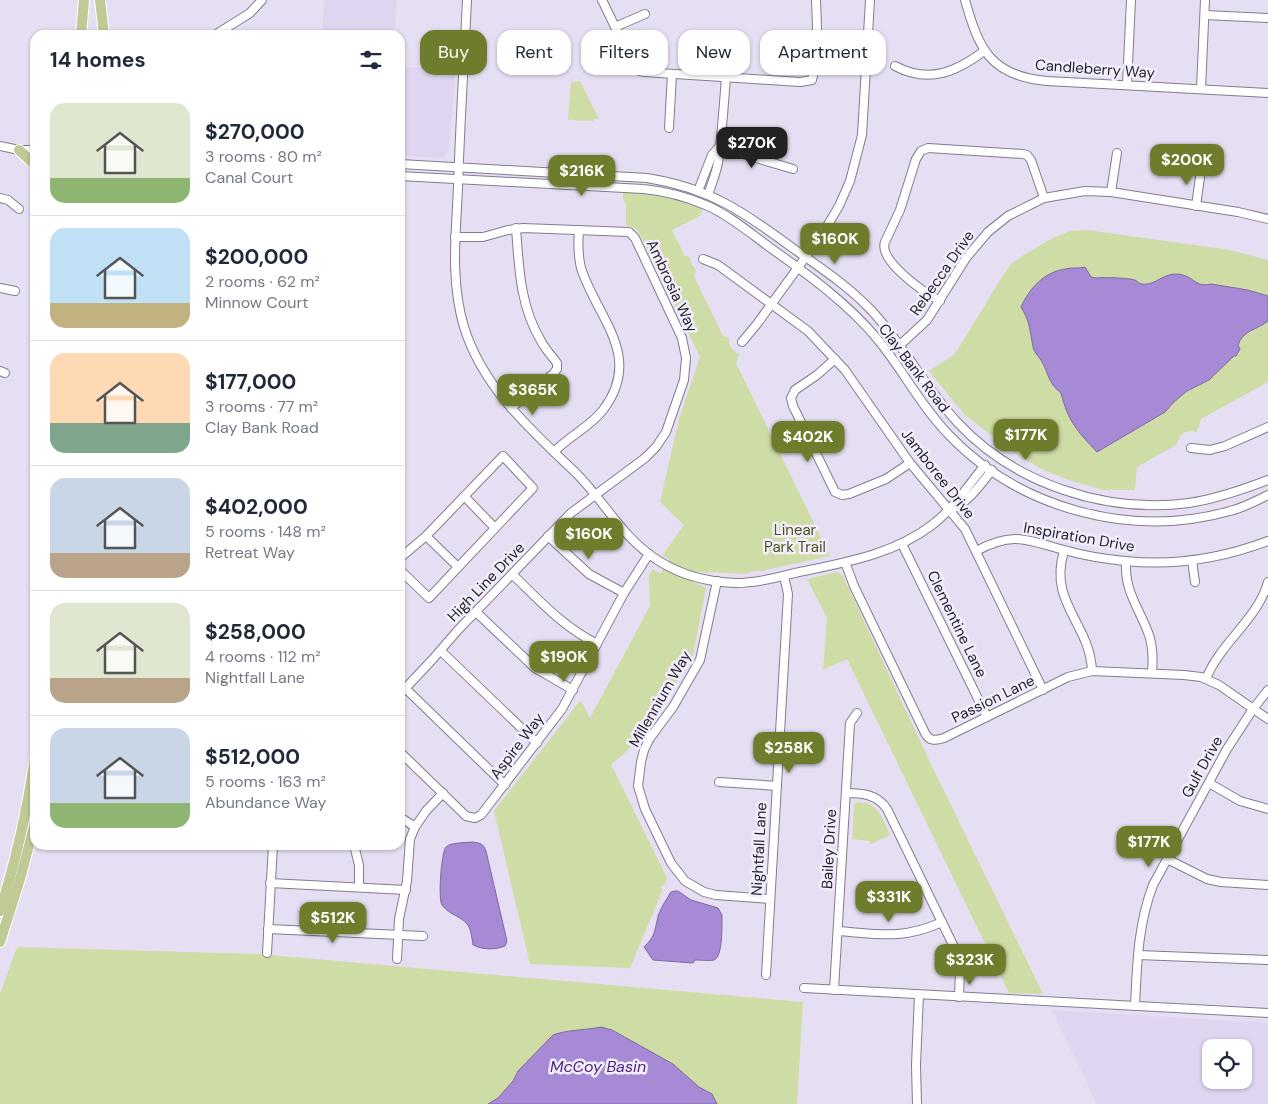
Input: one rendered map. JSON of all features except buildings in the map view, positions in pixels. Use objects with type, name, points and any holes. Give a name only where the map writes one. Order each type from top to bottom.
[{"type":"main road","points":[[81,30],[84,0]]},
{"type":"main road","points":[[97,30],[100,0]]},
{"type":"main road","points":[[100,0],[103,30]]},
{"type":"main road","points":[[19,150],[30,160]]},
{"type":"main road","points":[[0,911],[20,839],[30,785]]},
{"type":"main road","points":[[0,942],[30,844]]},
{"type":"street","points":[[223,30],[250,13],[262,0]]},
{"type":"street","points":[[467,0],[455,237],[456,286],[465,327],[480,364],[510,408],[596,494],[624,532],[649,554],[666,565],[695,577],[717,582],[750,582],[784,576],[845,562],[902,544],[932,525],[950,510],[988,467]]},
{"type":"street","points":[[602,0],[636,70],[800,82],[812,80],[815,71],[816,0]]},
{"type":"street","points":[[742,342],[823,233],[839,206],[850,181],[859,151],[864,113],[870,0]]},
{"type":"street","name":"Candleberry Way","points":[[965,0],[974,30],[984,51],[1001,68],[1030,80],[1268,93]]},
{"type":"street","points":[[1126,85],[1131,0]]},
{"type":"street","points":[[1201,90],[1205,0]]},
{"type":"street","points":[[615,26],[645,14]]},
{"type":"street","points":[[1204,15],[1268,18]]},
{"type":"street","points":[[895,66],[908,73],[940,74],[964,65],[984,51]]},
{"type":"street","points":[[669,128],[672,74]]},
{"type":"street","points":[[708,195],[719,157],[726,77]]},
{"type":"street","points":[[0,146],[30,150]]},
{"type":"street","points":[[719,147],[793,169]]},
{"type":"street","points":[[698,191],[712,155],[719,147]]},
{"type":"street","points":[[940,301],[910,282],[888,258],[884,250],[885,242],[905,198],[920,151],[928,148],[1023,154],[1031,160],[1044,198]]},
{"type":"street","points":[[1112,192],[1117,153]]},
{"type":"street","name":"Clay Bank Road","points":[[405,164],[633,176],[660,180],[698,191],[726,202],[806,257],[870,309],[900,344],[930,390],[960,425],[999,458],[1053,486],[1079,495],[1108,501],[1129,504],[1167,504],[1188,503],[1220,496],[1268,480]]},
{"type":"street","points":[[1196,206],[1201,170]]},
{"type":"street","name":"Clay Bank Road","points":[[405,176],[643,188],[675,194],[720,212],[822,285],[860,319],[888,353],[918,399],[933,418],[963,448],[988,467],[1030,493],[1060,506],[1090,515],[1128,520],[1167,522],[1190,520],[1231,511],[1268,496]]},
{"type":"street","name":"Rebecca Drive","points":[[900,344],[927,320],[966,258],[988,232],[1008,216],[1044,198],[1085,191],[1112,192],[1238,212],[1268,219]]},
{"type":"street","points":[[0,198],[8,200],[19,209]]},
{"type":"street","name":"Ambrosia Way","points":[[455,237],[483,237],[516,228],[533,227],[626,231],[633,235],[682,338],[686,353],[686,369],[683,385],[666,432],[660,443],[645,458],[596,494]]},
{"type":"street","points":[[510,408],[553,374],[557,366],[557,363],[537,334],[527,312],[521,289],[516,228]]},
{"type":"street","points":[[554,452],[600,414],[612,397],[619,374],[619,357],[615,339],[581,268],[579,230]]},
{"type":"street","name":"Jamboree Drive","points":[[703,259],[718,265],[808,331],[836,359],[856,384],[910,463],[960,522],[1043,690]]},
{"type":"street","points":[[0,288],[16,291]]},
{"type":"street","points":[[836,359],[795,390],[791,398],[793,406],[835,492],[842,495],[849,494],[886,479],[910,463]]},
{"type":"street","points":[[1191,448],[1210,450],[1225,446],[1268,427]]},
{"type":"street","points":[[405,554],[426,536],[502,456],[533,488],[429,598],[405,575]]},
{"type":"street","name":"High Line Drive","points":[[405,688],[548,536],[576,508],[596,494]]},
{"type":"street","points":[[464,496],[495,528]]},
{"type":"street","points":[[426,536],[458,567]]},
{"type":"street","points":[[548,536],[589,574],[624,593]]},
{"type":"street","name":"Inspiration Drive","points":[[976,551],[998,542],[1013,539],[1033,541],[1090,556],[1126,561],[1155,562],[1192,560],[1243,550],[1268,542]]},
{"type":"street","name":"Clementine Lane","points":[[902,544],[987,717]]},
{"type":"street","points":[[1064,550],[1060,575],[1064,599],[1086,641],[1092,671]]},
{"type":"street","name":"Aspire Way","points":[[443,794],[466,816],[475,818],[483,813],[562,709],[624,593],[649,554]]},
{"type":"street","points":[[1192,560],[1195,582]]},
{"type":"street","points":[[1126,561],[1128,590],[1150,637],[1153,657],[1152,673]]},
{"type":"street","name":"Passion Lane","points":[[845,562],[854,586],[928,737],[933,740],[941,740],[1074,674],[1092,671],[1190,675],[1206,679],[1268,719]]},
{"type":"street","points":[[512,574],[558,619],[576,633],[597,644]]},
{"type":"street","name":"Nightfall Lane","points":[[766,976],[788,594],[784,576]]},
{"type":"street","name":"Millennium Way","points":[[717,582],[700,660],[673,707],[650,738],[644,750],[638,775],[638,786],[644,809],[663,848],[671,863],[685,881],[704,892],[716,895],[770,899]]},
{"type":"street","points":[[1206,679],[1216,658],[1258,605],[1268,582]]},
{"type":"street","points":[[476,612],[535,668],[573,690]]},
{"type":"street","points":[[441,650],[537,743]]},
{"type":"street","name":"Gulf Drive","points":[[1135,1006],[1139,935],[1152,885],[1227,749],[1268,690]]},
{"type":"street","points":[[405,694],[505,785]]},
{"type":"street","name":"Bailey Drive","points":[[834,990],[850,723],[857,713]]},
{"type":"street","points":[[397,959],[400,912],[406,890],[409,848],[415,827],[426,811],[443,794],[405,757]]},
{"type":"street","points":[[719,782],[777,786]]},
{"type":"street","points":[[1209,783],[1240,801],[1268,809]]},
{"type":"street","points":[[846,793],[871,795],[884,804],[954,947],[959,964],[959,997]]},
{"type":"street","points":[[405,820],[415,827]]},
{"type":"street","points":[[267,953],[273,850]]},
{"type":"street","points":[[355,850],[359,864],[359,887]]},
{"type":"street","points":[[1166,859],[1207,879],[1221,882],[1268,884]]},
{"type":"street","points":[[270,883],[406,890]]},
{"type":"street","points":[[838,931],[905,934],[942,922]]},
{"type":"street","points":[[268,929],[423,936]]},
{"type":"street","points":[[1138,955],[1268,960]]},
{"type":"street","points":[[804,988],[1268,1013]]},
{"type":"street","points":[[917,1104],[916,1065],[919,995]]},
{"type":"shaded area","points":[[324,0],[397,0],[394,30],[322,30]]},
{"type":"shaded area","points":[[405,67],[420,68],[420,75],[455,75],[447,153],[442,158],[405,156]]},
{"type":"shaded area","points":[[1052,1010],[1268,1023],[1268,1104],[1097,1104]]},
{"type":"green space","points":[[580,81],[599,119],[594,119],[593,121],[568,120],[571,83]]},
{"type":"green space","points":[[623,192],[684,202],[703,209],[700,216],[672,230],[685,256],[690,257],[692,265],[696,270],[694,276],[723,336],[729,338],[731,348],[739,354],[736,363],[830,556],[761,571],[753,571],[747,574],[705,573],[698,571],[693,582],[706,588],[693,654],[663,706],[625,753],[611,764],[667,878],[664,886],[662,885],[660,888],[663,889],[630,968],[530,964],[494,811],[579,702],[582,702],[590,718],[650,606],[649,575],[653,569],[660,574],[669,559],[663,556],[664,553],[684,525],[660,502],[679,419],[700,357],[641,236],[635,228],[626,225],[626,205],[623,199]]},
{"type":"green space","points":[[1087,230],[1230,250],[1268,260],[1268,382],[1201,419],[1197,432],[1185,432],[1180,436],[1176,445],[1137,467],[1135,490],[1104,490],[1043,470],[1011,451],[965,415],[929,371],[955,354],[1011,264],[1053,238],[1070,231]]},
{"type":"green space","name":"Linear Park Trail","points":[[837,572],[843,576],[928,758],[1043,994],[1009,993],[847,659],[823,670],[827,618],[807,579]]},
{"type":"green space","points":[[857,802],[870,805],[879,812],[890,835],[871,844],[869,841],[852,839],[854,805]]},
{"type":"green space","points":[[17,947],[258,954],[803,1002],[797,1104],[717,1104],[712,1094],[699,1087],[673,1064],[612,1030],[601,1027],[585,1031],[559,1032],[518,1071],[513,1081],[498,1098],[488,1104],[0,1104],[0,994]]},
{"type":"water","points":[[1085,267],[1091,277],[1096,278],[1127,279],[1147,284],[1176,274],[1187,276],[1202,285],[1211,284],[1248,290],[1268,296],[1268,321],[1243,336],[1238,345],[1240,349],[1236,356],[1209,380],[1187,391],[1165,412],[1097,452],[1074,425],[1061,393],[1056,389],[1044,365],[1034,351],[1028,322],[1021,307],[1028,294],[1038,282],[1050,274],[1068,268]]},
{"type":"water","points":[[472,842],[481,844],[486,851],[507,941],[505,946],[485,949],[473,945],[468,925],[442,905],[440,886],[444,851],[448,845]]},
{"type":"water","points":[[675,891],[691,900],[718,908],[722,915],[719,953],[714,960],[695,960],[693,963],[653,960],[644,947],[653,935],[662,906],[671,892]]},
{"type":"water","name":"McCoy Basin","points":[[601,1027],[612,1030],[673,1064],[699,1087],[712,1094],[717,1104],[488,1104],[498,1098],[513,1081],[518,1071],[553,1035]]}]
